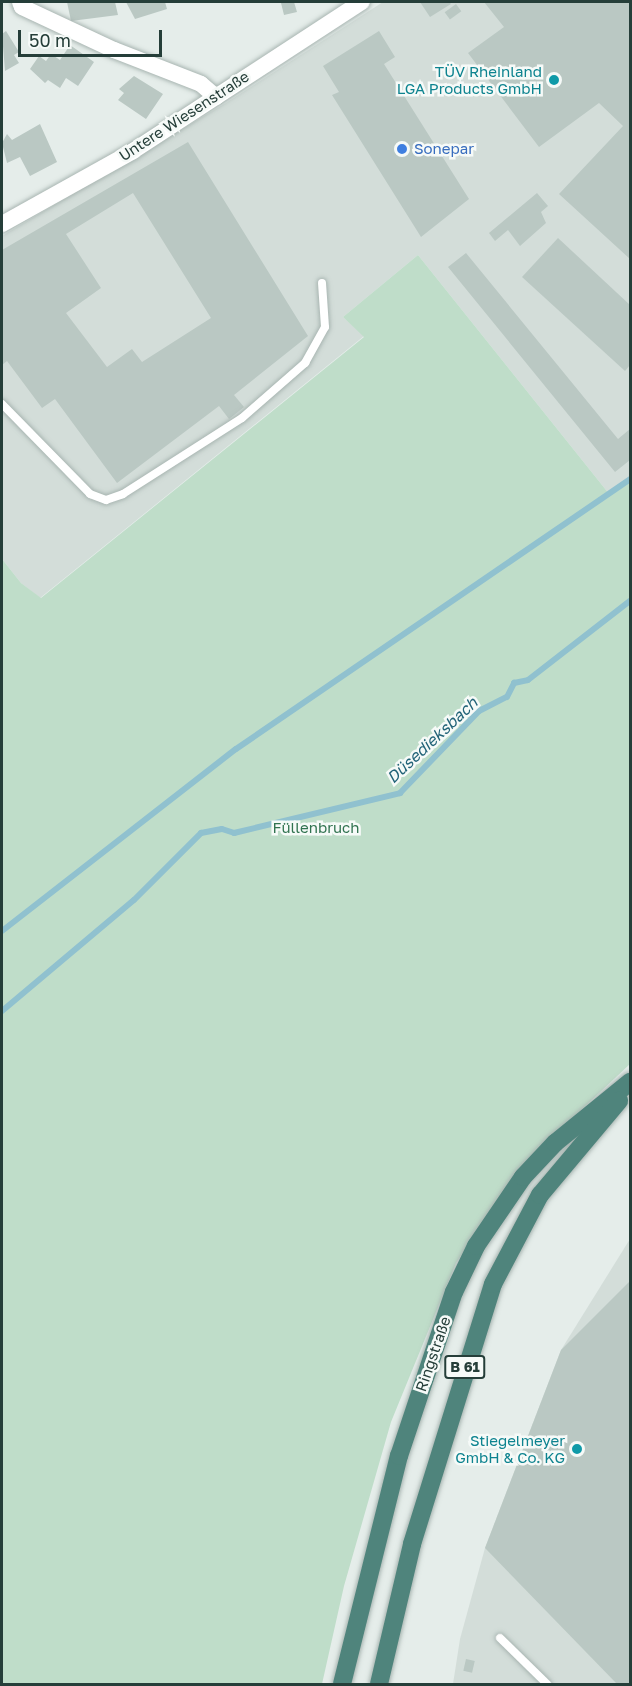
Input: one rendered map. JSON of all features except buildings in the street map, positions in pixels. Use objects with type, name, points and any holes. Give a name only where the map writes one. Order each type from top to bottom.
[{"type":"highway","name":"Ringstraße","points":[[342,1684],[399,1456],[454,1292],[476,1246],[523,1177],[555,1143],[630,1082]]},
{"type":"highway","name":"B 61","points":[[379,1684],[412,1544],[493,1284],[540,1195],[630,1088]]},
{"type":"street","points":[[20,2],[104,45],[201,84],[216,97]]},
{"type":"street","name":"Untere Wiesenstraße","points":[[2,224],[133,151],[362,2]]},
{"type":"lane","points":[[2,404],[81,488],[97,498],[114,497],[242,418],[305,363],[325,327],[322,283]]},
{"type":"lane","points":[[500,1638],[548,1684]]},
{"type":"shaded area","points":[[383,2],[630,2],[630,481],[610,495],[418,255],[343,317],[364,336],[40,598],[21,583],[2,559],[2,236],[226,103]]},
{"type":"shaded area","name":"Stiegelmeyer GmbH & Co. KG","points":[[630,1239],[630,1684],[453,1684],[460,1639],[485,1548],[561,1350]]},
{"type":"green space","name":"Füllenbruch","points":[[418,255],[610,495],[630,481],[630,1064],[520,1167],[456,1263],[391,1422],[344,1586],[322,1684],[2,1684],[2,559],[21,583],[41,598],[364,337],[343,317]]},
{"type":"waterway","points":[[2,931],[236,749],[630,479]]},
{"type":"waterway","name":"Düsedieksbach","points":[[2,1011],[134,900],[201,833],[222,829],[234,833],[400,793],[479,711],[507,697],[514,683],[528,680],[630,601]]},
{"type":"place","name":"TÜV Rheinland LGA Products GmbH","points":[[554,80]]},
{"type":"place","name":"Sonepar","points":[[402,149]]},
{"type":"place","name":"Stiegelmeyer GmbH & Co. KG","points":[[577,1449]]}]
